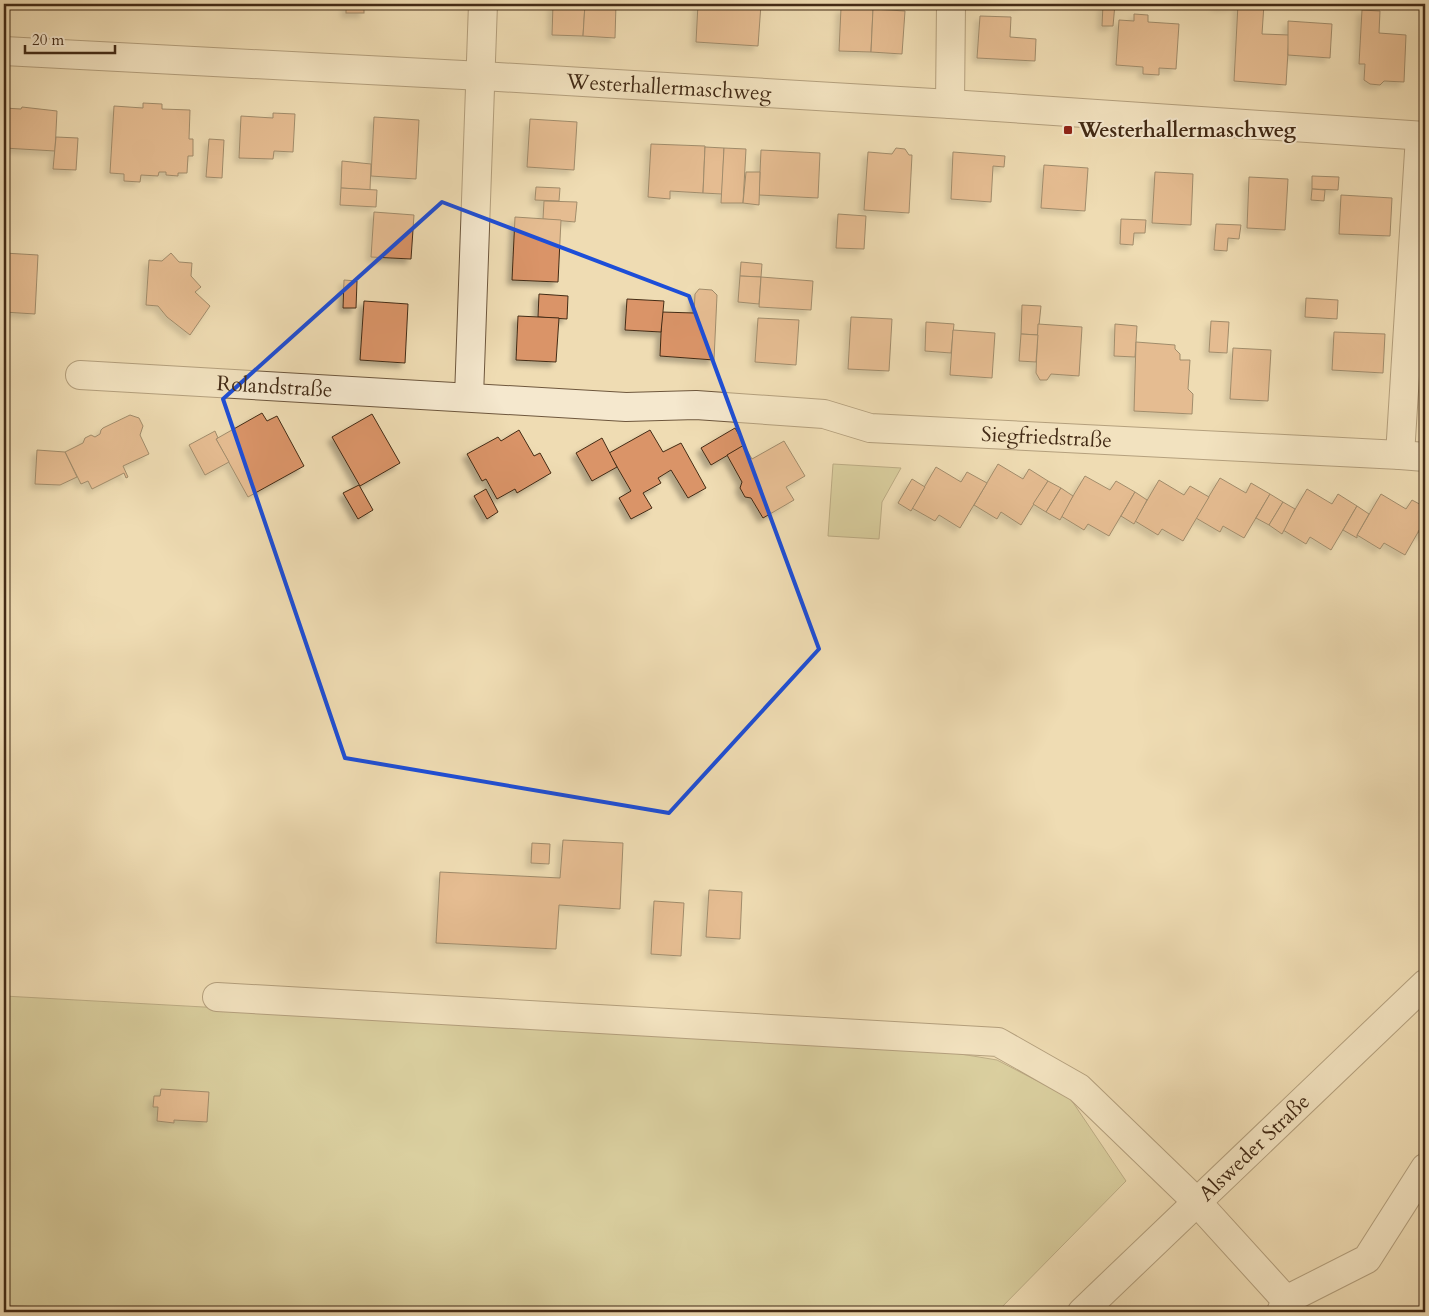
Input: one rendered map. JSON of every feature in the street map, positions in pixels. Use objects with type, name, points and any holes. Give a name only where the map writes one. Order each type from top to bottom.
[{"type":"street","points":[[469,397],[482,76],[483,4]]},
{"type":"street","points":[[950,104],[951,4]]},
{"type":"street","name":"Westerhallermaschweg","points":[[4,51],[482,76],[950,104],[1423,136]]},
{"type":"street","name":"Siegfriedstraße","points":[[696,405],[824,414],[870,428],[1412,456],[1423,136]]},
{"type":"street","name":"Rolandstraße","points":[[80,375],[626,407],[696,405]]},
{"type":"street","name":"Alsweder Straße","points":[[1082,1312],[1425,984]]},
{"type":"street","points":[[217,997],[998,1042],[1079,1088],[1196,1201],[1283,1306],[1367,1259],[1425,1168]]},
{"type":"highlighted area","points":[[442,202],[689,296],[819,649],[669,813],[345,758],[223,399]]},
{"type":"shaded area","points":[[833,464],[901,468],[882,502],[879,539],[828,536]]},
{"type":"shaded area","points":[[4,996],[912,1046],[997,1060],[1070,1098],[1126,1181],[997,1312],[116,1312],[4,1305]]},
{"type":"building","points":[[346,4],[364,4],[364,13],[346,13]]},
{"type":"building","points":[[553,4],[585,4],[583,36],[552,35]]},
{"type":"building","points":[[585,4],[616,4],[615,38],[583,36]]},
{"type":"building","points":[[698,4],[761,4],[758,46],[696,42]]},
{"type":"building","points":[[994,4],[1021,4],[1021,6]]},
{"type":"building","points":[[1103,4],[1115,4],[1113,26],[1102,26]]},
{"type":"building","points":[[1216,4],[1238,4],[1216,6]]},
{"type":"building","points":[[1238,4],[1264,4],[1262,34],[1289,35],[1286,85],[1234,81]]},
{"type":"building","points":[[841,8],[873,9],[871,52],[839,51]]},
{"type":"building","points":[[873,9],[905,11],[902,54],[871,52]]},
{"type":"building","points":[[1362,10],[1380,11],[1379,33],[1406,35],[1404,82],[1384,81],[1380,85],[1370,84],[1364,80],[1365,64],[1359,64]]},
{"type":"building","points":[[1134,14],[1148,15],[1148,22],[1179,24],[1176,69],[1159,68],[1159,75],[1143,74],[1143,67],[1116,65],[1119,20],[1134,21]]},
{"type":"building","points":[[980,16],[1011,17],[1010,37],[1036,39],[1035,61],[977,58]]},
{"type":"building","points":[[1288,21],[1332,24],[1330,58],[1288,55]]},
{"type":"building","points":[[143,103],[162,104],[162,109],[190,110],[189,139],[193,139],[193,156],[188,156],[187,173],[178,173],[178,176],[166,175],[166,172],[159,172],[158,176],[141,175],[140,182],[124,181],[124,174],[110,173],[114,106],[143,108]]},
{"type":"building","points":[[22,107],[57,111],[55,151],[4,148],[4,108],[21,109]]},
{"type":"building","points":[[273,113],[295,114],[293,152],[274,151],[273,159],[239,158],[241,116],[273,118]]},
{"type":"building","points":[[374,117],[419,120],[416,179],[371,176]]},
{"type":"building","points":[[530,119],[577,122],[574,170],[527,167]]},
{"type":"building","points":[[56,137],[78,138],[76,170],[53,169]]},
{"type":"building","points":[[209,139],[224,140],[222,178],[206,177]]},
{"type":"building","points":[[651,144],[705,146],[703,193],[670,191],[670,199],[648,197]]},
{"type":"building","points":[[705,147],[724,148],[722,194],[703,193]]},
{"type":"building","points":[[724,148],[746,149],[743,203],[721,203]]},
{"type":"building","points":[[896,148],[905,149],[909,155],[912,155],[909,213],[864,210],[868,152],[892,154]]},
{"type":"building","points":[[761,150],[820,153],[818,198],[759,195]]},
{"type":"building","points":[[953,152],[1005,156],[1004,167],[993,166],[991,202],[951,199]]},
{"type":"building","points":[[342,161],[371,164],[370,190],[341,188]]},
{"type":"building","points":[[1044,165],[1088,168],[1085,211],[1041,208]]},
{"type":"building","points":[[746,172],[760,172],[759,205],[743,203]]},
{"type":"building","points":[[1155,172],[1193,174],[1191,225],[1152,223]]},
{"type":"building","points":[[1312,176],[1339,177],[1338,190],[1312,189]]},
{"type":"building","points":[[1249,177],[1288,179],[1285,230],[1247,228]]},
{"type":"building","points":[[536,187],[560,188],[559,201],[535,200]]},
{"type":"building","points":[[341,188],[377,190],[376,207],[340,205]]},
{"type":"building","points":[[1312,189],[1325,190],[1324,201],[1311,200]]},
{"type":"building","points":[[1341,195],[1392,198],[1390,236],[1339,234]]},
{"type":"building","points":[[544,201],[577,202],[575,222],[543,219]]},
{"type":"building","points":[[374,212],[414,215],[411,259],[371,257]]},
{"type":"building","points":[[838,214],[866,216],[864,249],[836,248]]},
{"type":"building","points":[[515,217],[561,220],[558,282],[512,280]]},
{"type":"building","points":[[1121,219],[1146,220],[1145,233],[1134,233],[1133,245],[1120,244]]},
{"type":"building","points":[[1216,224],[1241,225],[1239,239],[1228,238],[1227,251],[1214,250]]},
{"type":"building","points":[[4,253],[38,255],[35,314],[4,312]]},
{"type":"building","points":[[171,253],[179,262],[192,263],[191,276],[201,287],[195,292],[210,306],[190,335],[167,317],[158,306],[146,305],[149,260],[162,261]]},
{"type":"building","points":[[741,262],[762,264],[761,277],[740,276]]},
{"type":"building","points":[[740,276],[761,277],[759,304],[738,302]]},
{"type":"building","points":[[761,277],[813,281],[811,310],[759,307]]},
{"type":"building","points":[[344,280],[357,281],[356,308],[343,308]]},
{"type":"building","points":[[699,289],[712,290],[717,295],[714,360],[660,356],[662,312],[694,313],[695,294]]},
{"type":"building","points":[[539,294],[568,296],[567,319],[538,317]]},
{"type":"building","points":[[1306,298],[1338,300],[1337,319],[1305,317]]},
{"type":"building","points":[[627,299],[664,301],[661,332],[625,330]]},
{"type":"building","points":[[364,301],[408,304],[405,363],[360,360]]},
{"type":"building","points":[[1022,305],[1041,306],[1038,335],[1021,334]]},
{"type":"building","points":[[518,316],[559,318],[556,362],[516,360]]},
{"type":"building","points":[[851,317],[892,319],[889,371],[848,369]]},
{"type":"building","points":[[758,318],[799,320],[796,365],[755,362]]},
{"type":"building","points":[[1211,321],[1229,322],[1227,353],[1209,352]]},
{"type":"building","points":[[926,322],[954,324],[951,353],[925,351]]},
{"type":"building","points":[[1038,324],[1082,327],[1079,376],[1051,374],[1047,380],[1040,380],[1036,373]]},
{"type":"building","points":[[1115,324],[1137,326],[1135,357],[1114,356]]},
{"type":"building","points":[[953,330],[995,333],[992,378],[950,375]]},
{"type":"building","points":[[1334,332],[1385,334],[1383,373],[1332,370]]},
{"type":"building","points":[[1021,334],[1038,335],[1036,362],[1019,361]]},
{"type":"building","points":[[1136,342],[1175,345],[1175,349],[1180,354],[1180,360],[1190,360],[1188,389],[1193,394],[1192,414],[1134,411]]},
{"type":"building","points":[[1233,348],[1271,350],[1268,401],[1230,399]]},
{"type":"building","points":[[262,413],[267,421],[277,416],[304,466],[248,497],[216,439]]},
{"type":"building","points":[[372,414],[400,463],[360,486],[332,437]]},
{"type":"building","points":[[130,415],[139,418],[143,426],[140,435],[149,454],[123,466],[128,477],[126,478],[124,473],[92,489],[88,481],[81,484],[65,452],[83,443],[85,438],[91,435],[95,437],[100,434],[103,428]]},
{"type":"building","points":[[735,428],[745,445],[711,465],[701,448]]},
{"type":"building","points":[[519,430],[534,456],[540,453],[551,473],[517,493],[515,489],[497,499],[486,479],[482,481],[467,454],[498,437],[501,441]]},
{"type":"building","points":[[650,430],[663,452],[681,443],[706,488],[688,498],[671,470],[658,478],[661,483],[643,493],[652,508],[631,519],[619,498],[631,491],[609,453]]},
{"type":"building","points":[[215,431],[218,438],[216,439],[229,462],[205,475],[189,445]]},
{"type":"building","points":[[602,438],[617,467],[592,481],[576,453]]},
{"type":"building","points":[[784,441],[805,476],[786,487],[794,500],[763,518],[751,498],[745,497],[740,488],[742,482],[727,455],[744,445],[752,459]]},
{"type":"building","points":[[37,450],[65,452],[77,477],[60,485],[35,484]]},
{"type":"building","points":[[998,464],[1023,479],[1029,469],[1048,481],[1021,525],[1001,512],[997,519],[974,505]]},
{"type":"building","points":[[936,467],[961,482],[967,472],[987,483],[960,528],[939,515],[935,521],[912,508]]},
{"type":"building","points":[[1085,476],[1110,490],[1116,481],[1135,492],[1109,536],[1088,524],[1084,530],[1061,516]]},
{"type":"building","points":[[1220,478],[1246,493],[1251,483],[1270,494],[1244,538],[1223,526],[1220,532],[1196,518]]},
{"type":"building","points":[[912,479],[925,487],[911,511],[898,503]]},
{"type":"building","points":[[1159,480],[1184,495],[1190,486],[1209,497],[1183,541],[1162,529],[1158,535],[1135,521]]},
{"type":"building","points":[[1048,481],[1061,488],[1046,512],[1033,504]]},
{"type":"building","points":[[359,485],[373,510],[358,519],[343,493]]},
{"type":"building","points":[[1061,488],[1073,496],[1060,520],[1046,512]]},
{"type":"building","points":[[486,489],[498,512],[487,519],[474,496]]},
{"type":"building","points":[[1307,489],[1332,504],[1338,494],[1357,506],[1331,550],[1310,537],[1306,544],[1283,530]]},
{"type":"building","points":[[1135,492],[1147,500],[1134,524],[1121,516]]},
{"type":"building","points":[[1270,494],[1283,502],[1269,525],[1256,518]]},
{"type":"building","points":[[1381,494],[1406,509],[1412,500],[1425,507],[1425,520],[1405,555],[1384,543],[1380,549],[1357,535]]},
{"type":"building","points":[[1283,502],[1295,509],[1282,534],[1269,525]]},
{"type":"building","points":[[1357,506],[1369,514],[1357,538],[1343,530]]},
{"type":"building","points":[[1425,520],[1425,536],[1418,532]]},
{"type":"building","points":[[563,840],[623,843],[620,909],[559,905],[556,949],[436,943],[440,872],[560,878]]},
{"type":"building","points":[[532,843],[550,844],[549,864],[531,863]]},
{"type":"building","points":[[709,890],[742,892],[740,939],[706,937]]},
{"type":"building","points":[[654,901],[684,903],[681,956],[651,954]]},
{"type":"building","points":[[161,1089],[209,1092],[207,1122],[174,1120],[174,1123],[157,1121],[158,1107],[153,1107],[154,1096],[160,1096]]},
{"type":"place","name":"Westerhallermaschweg","points":[[1068,130]]}]
